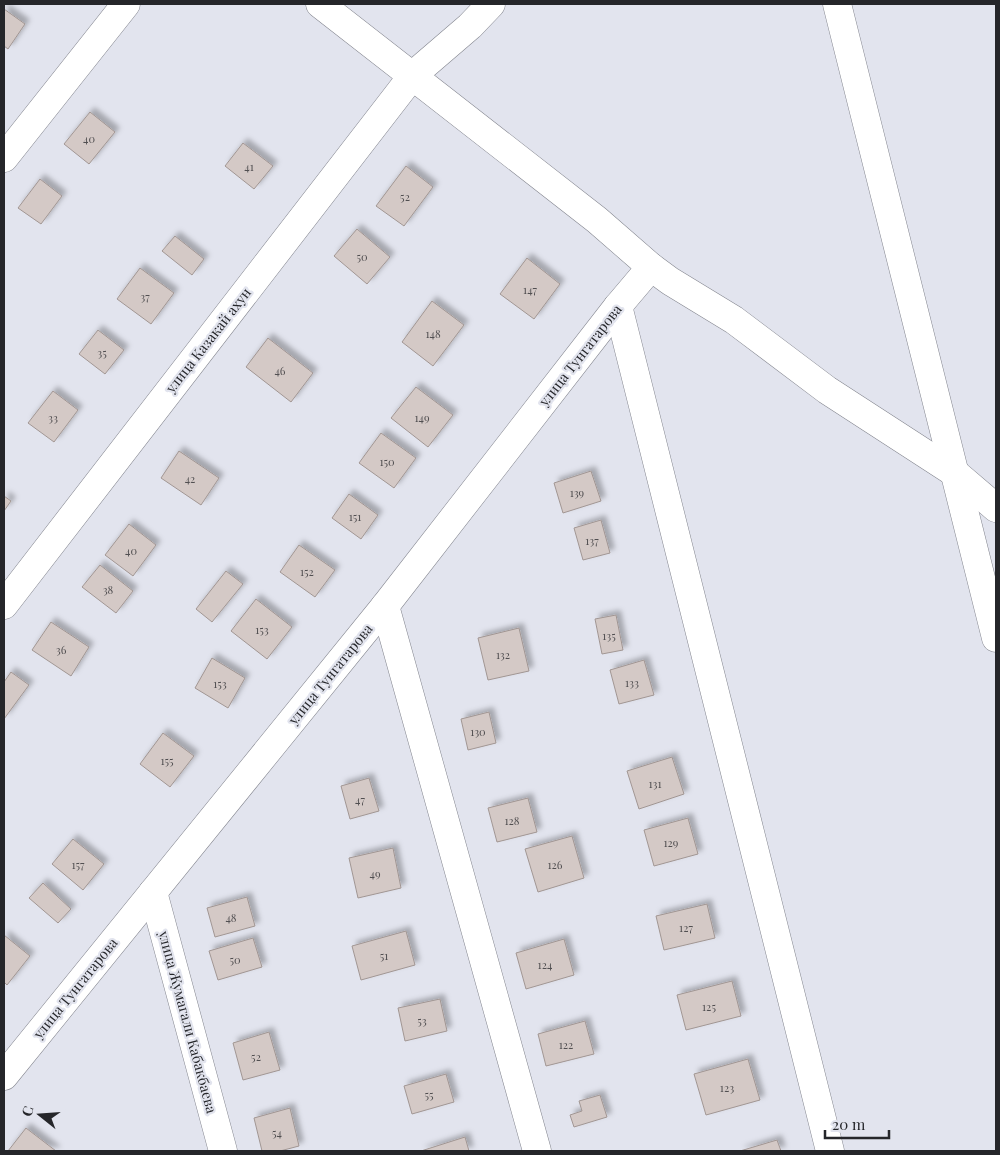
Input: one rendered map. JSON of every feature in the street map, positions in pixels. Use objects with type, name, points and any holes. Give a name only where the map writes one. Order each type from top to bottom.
[{"type":"street","points":[[4,158],[126,4]]},
{"type":"street","points":[[320,4],[597,220],[651,267],[670,281],[734,320],[827,390],[955,474],[996,508]]},
{"type":"street","name":"улица Казакай ахун","points":[[4,605],[413,75],[470,26],[491,4]]},
{"type":"street","points":[[837,4],[996,638]]},
{"type":"street","name":"улица Тунгатарова","points":[[4,1076],[385,606],[618,306],[651,267]]},
{"type":"street","points":[[618,306],[830,1151]]},
{"type":"street","points":[[385,606],[536,1151]]},
{"type":"street","name":"улица Жумагали Кабакбаева","points":[[153,892],[224,1151]]},
{"type":"building","points":[[4,9],[25,24],[8,49],[4,46]]},
{"type":"building","points":[[90,112],[115,132],[89,164],[64,144]]},
{"type":"building","points":[[243,143],[273,166],[254,189],[225,166]]},
{"type":"building","points":[[406,166],[433,187],[404,226],[376,206]]},
{"type":"building","points":[[40,179],[62,196],[41,224],[18,208]]},
{"type":"building","points":[[357,229],[390,257],[367,284],[334,256]]},
{"type":"building","points":[[175,236],[204,259],[192,275],[162,251]]},
{"type":"building","points":[[527,258],[560,284],[534,319],[500,294]]},
{"type":"building","points":[[140,268],[174,293],[151,324],[117,299]]},
{"type":"building","points":[[432,301],[464,325],[433,366],[402,342]]},
{"type":"building","points":[[98,330],[124,350],[105,374],[79,354]]},
{"type":"building","points":[[268,338],[313,373],[291,402],[246,367]]},
{"type":"building","points":[[416,387],[453,415],[428,447],[391,418]]},
{"type":"building","points":[[53,391],[78,410],[54,442],[28,423]]},
{"type":"building","points":[[381,433],[416,458],[394,488],[359,463]]},
{"type":"building","points":[[179,451],[219,478],[201,505],[161,478]]},
{"type":"building","points":[[591,471],[601,501],[563,513],[554,483]]},
{"type":"building","points":[[349,494],[378,515],[361,539],[332,518]]},
{"type":"building","points":[[4,496],[11,501],[4,511]]},
{"type":"building","points":[[601,520],[610,553],[583,560],[574,528]]},
{"type":"building","points":[[129,524],[156,545],[133,576],[105,555]]},
{"type":"building","points":[[299,545],[335,570],[315,597],[280,572]]},
{"type":"building","points":[[100,565],[133,591],[116,613],[82,587]]},
{"type":"building","points":[[226,571],[243,584],[212,622],[196,609]]},
{"type":"building","points":[[256,599],[292,627],[267,659],[231,631]]},
{"type":"building","points":[[616,615],[623,650],[602,654],[595,619]]},
{"type":"building","points":[[51,622],[89,647],[71,676],[32,650]]},
{"type":"building","points":[[519,628],[529,671],[488,680],[478,638]]},
{"type":"building","points":[[212,658],[245,678],[228,708],[195,688]]},
{"type":"building","points":[[644,660],[654,695],[619,704],[610,670]]},
{"type":"building","points":[[11,672],[29,685],[4,719],[4,682]]},
{"type":"building","points":[[489,712],[496,743],[468,750],[461,719]]},
{"type":"building","points":[[163,733],[194,756],[170,787],[140,764]]},
{"type":"building","points":[[672,757],[684,794],[639,809],[627,771]]},
{"type":"building","points":[[369,778],[379,811],[350,819],[341,786]]},
{"type":"building","points":[[528,798],[537,832],[497,842],[488,808]]},
{"type":"building","points":[[688,818],[698,854],[654,866],[644,830]]},
{"type":"building","points":[[572,836],[584,878],[538,892],[525,849]]},
{"type":"building","points":[[73,839],[104,864],[83,890],[52,864]]},
{"type":"building","points":[[393,848],[401,888],[358,898],[349,858]]},
{"type":"building","points":[[43,883],[71,909],[58,923],[29,898]]},
{"type":"building","points":[[247,897],[255,926],[215,937],[207,908]]},
{"type":"building","points":[[707,904],[715,938],[664,950],[656,916]]},
{"type":"building","points":[[406,931],[415,965],[361,980],[352,946]]},
{"type":"building","points":[[4,935],[30,956],[7,985],[4,982]]},
{"type":"building","points":[[253,938],[262,967],[218,980],[209,951]]},
{"type":"building","points":[[564,939],[574,975],[526,989],[516,953]]},
{"type":"building","points":[[732,981],[741,1016],[686,1030],[677,995]]},
{"type":"building","points":[[440,999],[447,1031],[405,1041],[398,1008]]},
{"type":"building","points":[[585,1021],[594,1054],[546,1066],[538,1034]]},
{"type":"building","points":[[269,1032],[280,1070],[243,1080],[233,1043]]},
{"type":"building","points":[[748,1059],[760,1100],[706,1115],[694,1074]]},
{"type":"building","points":[[446,1074],[454,1102],[412,1114],[404,1086]]},
{"type":"building","points":[[600,1095],[607,1117],[574,1127],[570,1115],[582,1111],[579,1101]]},
{"type":"building","points":[[290,1108],[299,1146],[280,1151],[262,1151],[254,1118]]},
{"type":"building","points":[[26,1128],[56,1151],[8,1151]]},
{"type":"building","points":[[465,1137],[469,1151],[421,1151]]},
{"type":"building","points":[[777,1140],[781,1151],[740,1151]]}]
